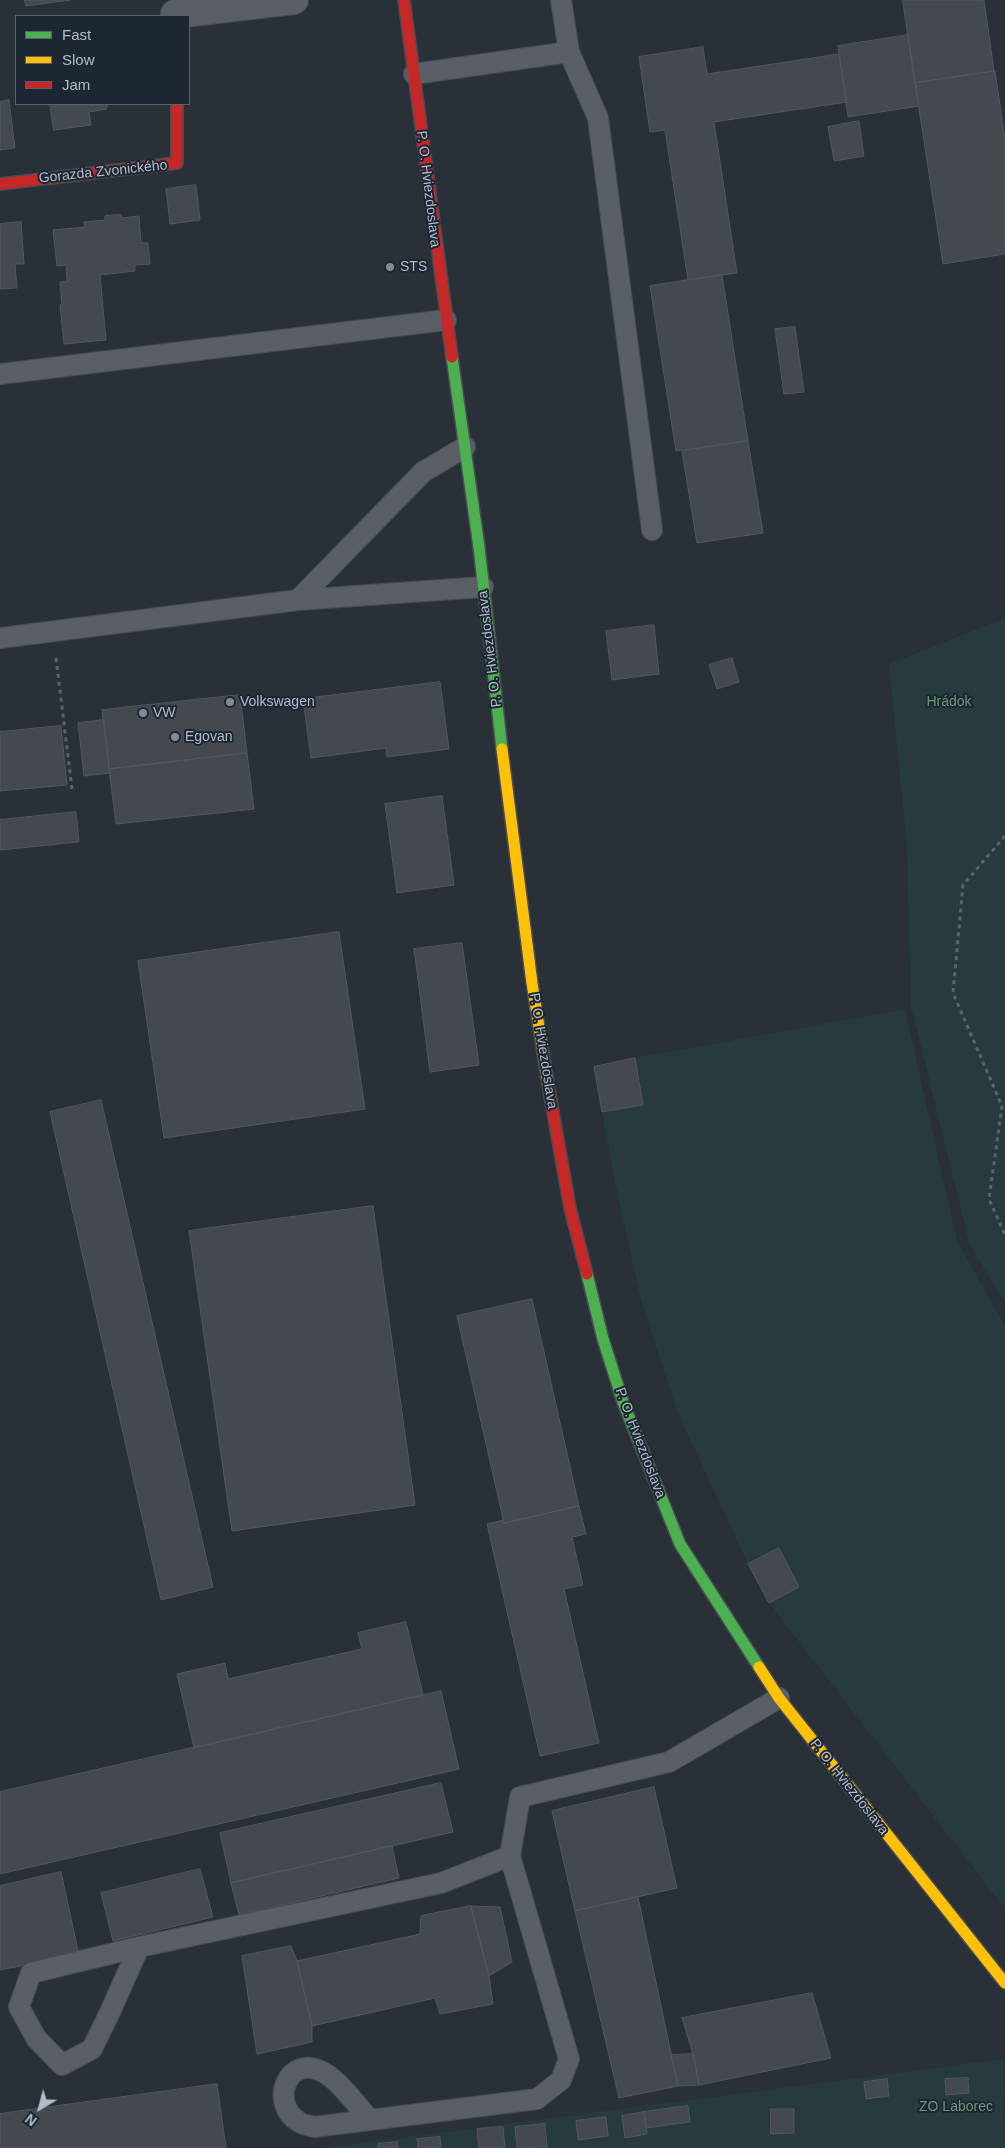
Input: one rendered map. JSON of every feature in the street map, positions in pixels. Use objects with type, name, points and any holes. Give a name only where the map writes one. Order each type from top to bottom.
[{"type":"street","points":[[174,10],[294,0]]},
{"type":"street","name":"P. O. Hviezdoslava","points":[[404,0],[446,320],[465,447],[532,982],[570,1208],[586,1278],[623,1402],[680,1544],[778,1698],[1005,1983]]},
{"type":"street","name":"Gorazda Zvonického","points":[[0,184],[177,163],[177,105]]},
{"type":"lane","points":[[561,0],[569,52],[598,118],[652,530]]},
{"type":"lane","points":[[414,74],[569,52]]},
{"type":"lane","points":[[0,374],[446,320]]},
{"type":"lane","points":[[298,600],[423,472],[465,447]]},
{"type":"lane","points":[[0,638],[298,600],[483,587]]},
{"type":"lane","points":[[370,2120],[537,2099],[561,2080],[569,2059],[510,1856],[520,1797],[669,1762],[778,1698]]},
{"type":"lane","points":[[139,1947],[92,2049],[62,2065],[36,2038],[19,2007],[31,1973],[139,1947],[441,1883],[510,1856]]},
{"type":"path","points":[[52,631],[72,789]]},
{"type":"path","points":[[1005,836],[963,885],[953,993],[1002,1106],[989,1199],[1005,1235]]},
{"type":"green space","name":"Hrádok","points":[[1005,618],[1005,1302],[970,1246],[911,1006],[907,847],[889,664]]},
{"type":"green space","points":[[905,1009],[957,1241],[1005,1326],[1005,1909],[769,1603],[799,1587],[779,1548],[748,1564],[677,1411],[641,1300],[602,1112],[643,1105],[635,1058]]},
{"type":"green space","name":"ZO Laborec","points":[[1004,2059],[1005,2148],[323,2148]]},
{"type":"building","points":[[25,0],[70,0],[26,6]]},
{"type":"building","points":[[903,0],[984,0],[994,71],[915,83]]},
{"type":"building","points":[[908,35],[919,106],[848,117],[838,46]]},
{"type":"building","points":[[703,47],[707,74],[839,54],[847,102],[714,122],[737,273],[688,280],[665,130],[650,132],[639,57]]},
{"type":"building","points":[[995,71],[1005,139],[1005,254],[943,264],[915,83]]},
{"type":"building","points":[[9,100],[15,148],[0,150],[0,102]]},
{"type":"building","points":[[50,105],[107,105],[107,109],[89,112],[91,125],[54,130]]},
{"type":"building","points":[[859,121],[864,156],[834,161],[828,127]]},
{"type":"building","points":[[196,185],[200,220],[170,224],[166,189]]},
{"type":"building","points":[[121,215],[122,218],[139,216],[141,243],[148,243],[150,264],[135,265],[135,271],[100,275],[106,340],[64,344],[60,282],[67,281],[66,265],[57,266],[53,230],[85,227],[84,222],[105,220],[105,216]]},
{"type":"building","points":[[21,222],[24,264],[15,264],[17,288],[0,289],[0,224]]},
{"type":"building","points":[[722,275],[748,441],[676,451],[650,286]]},
{"type":"building","points":[[795,327],[804,392],[784,394],[775,329]]},
{"type":"building","points":[[748,441],[763,533],[697,543],[682,451]]},
{"type":"building","points":[[654,625],[659,674],[612,680],[606,631]]},
{"type":"building","points":[[732,658],[739,682],[717,689],[709,665]]},
{"type":"building","points":[[440,682],[449,749],[387,757],[386,748],[311,758],[303,699]]},
{"type":"building","name":"Egovan","points":[[240,695],[247,753],[109,769],[102,710]]},
{"type":"building","points":[[104,720],[110,773],[84,776],[78,723]]},
{"type":"building","points":[[61,726],[67,785],[0,791],[0,732]]},
{"type":"building","points":[[247,753],[254,809],[116,824],[109,769]]},
{"type":"building","points":[[442,796],[454,885],[397,893],[385,804]]},
{"type":"building","points":[[76,812],[79,842],[0,850],[0,820]]},
{"type":"building","points":[[339,932],[365,1109],[164,1138],[138,961]]},
{"type":"building","points":[[462,943],[479,1065],[430,1072],[414,949]]},
{"type":"building","points":[[635,1058],[643,1105],[602,1112],[594,1067]]},
{"type":"building","points":[[101,1100],[213,1587],[161,1600],[50,1112]]},
{"type":"building","points":[[373,1206],[415,1505],[232,1531],[189,1231]]},
{"type":"building","points":[[532,1299],[579,1506],[504,1523],[457,1316]]},
{"type":"building","points":[[579,1506],[586,1534],[572,1537],[583,1585],[564,1589],[599,1743],[540,1756],[487,1524],[503,1520],[504,1523]]},
{"type":"building","points":[[779,1548],[799,1587],[769,1603],[748,1564]]},
{"type":"building","points":[[406,1622],[423,1695],[194,1748],[177,1674],[225,1663],[228,1679],[362,1649],[358,1633]]},
{"type":"building","points":[[441,1691],[459,1769],[0,1874],[0,1792]]},
{"type":"building","points":[[441,1783],[453,1832],[231,1883],[220,1833]]},
{"type":"building","points":[[654,1787],[677,1888],[575,1911],[552,1811]]},
{"type":"building","points":[[392,1846],[399,1878],[239,1915],[231,1883]]},
{"type":"building","points":[[200,1869],[213,1917],[113,1941],[101,1893]]},
{"type":"building","points":[[61,1872],[79,1955],[0,1970],[0,1886]]},
{"type":"building","points":[[638,1897],[678,2086],[619,2098],[575,1911]]},
{"type":"building","points":[[471,1906],[500,1907],[512,1962],[489,1976]]},
{"type":"building","points":[[471,1906],[489,1976],[493,2004],[440,2014],[435,1998],[312,2026],[297,1961],[420,1934],[421,1916]]},
{"type":"building","points":[[291,1946],[297,1961],[312,2026],[312,2042],[257,2054],[242,1956]]},
{"type":"building","points":[[812,1993],[831,2058],[699,2085],[693,2054],[682,2018]]},
{"type":"building","points":[[693,2054],[699,2085],[678,2086],[671,2055]]},
{"type":"building","points":[[968,2078],[969,2093],[946,2095],[945,2079]]},
{"type":"building","points":[[887,2079],[889,2096],[866,2099],[864,2082]]},
{"type":"building","points":[[217,2084],[226,2148],[0,2148],[0,2114]]},
{"type":"building","points":[[688,2106],[690,2122],[646,2128],[644,2112]]},
{"type":"building","points":[[771,2109],[794,2109],[794,2133],[771,2134]]},
{"type":"building","points":[[644,2112],[647,2134],[625,2138],[622,2116]]},
{"type":"building","points":[[606,2117],[608,2136],[578,2140],[576,2121]]},
{"type":"building","points":[[545,2124],[547,2147],[517,2148],[515,2127]]},
{"type":"building","points":[[503,2127],[505,2148],[479,2148],[477,2129]]},
{"type":"building","points":[[440,2137],[441,2148],[418,2148],[417,2139]]},
{"type":"building","points":[[397,2142],[398,2148],[378,2148],[378,2144]]},
{"type":"traffic: fast","points":[[452,357],[479,547],[502,749]]},
{"type":"traffic: fast","points":[[587,1274],[603,1339],[623,1402],[680,1544],[759,1667]]},
{"type":"traffic: slow","points":[[502,749],[532,983],[548,1084]]},
{"type":"traffic: slow","points":[[759,1667],[779,1698],[1005,1983]]},
{"type":"traffic: jam","points":[[404,0],[452,357]]},
{"type":"traffic: jam","points":[[0,184],[177,163],[177,105]]},
{"type":"traffic: jam","points":[[548,1084],[570,1208],[587,1274]]},
{"type":"place","name":"STS","points":[[390,267]]},
{"type":"place","name":"Volkswagen","points":[[230,702]]},
{"type":"place","name":"VW","points":[[143,713]]},
{"type":"place","name":"Egovan","points":[[175,737]]}]
